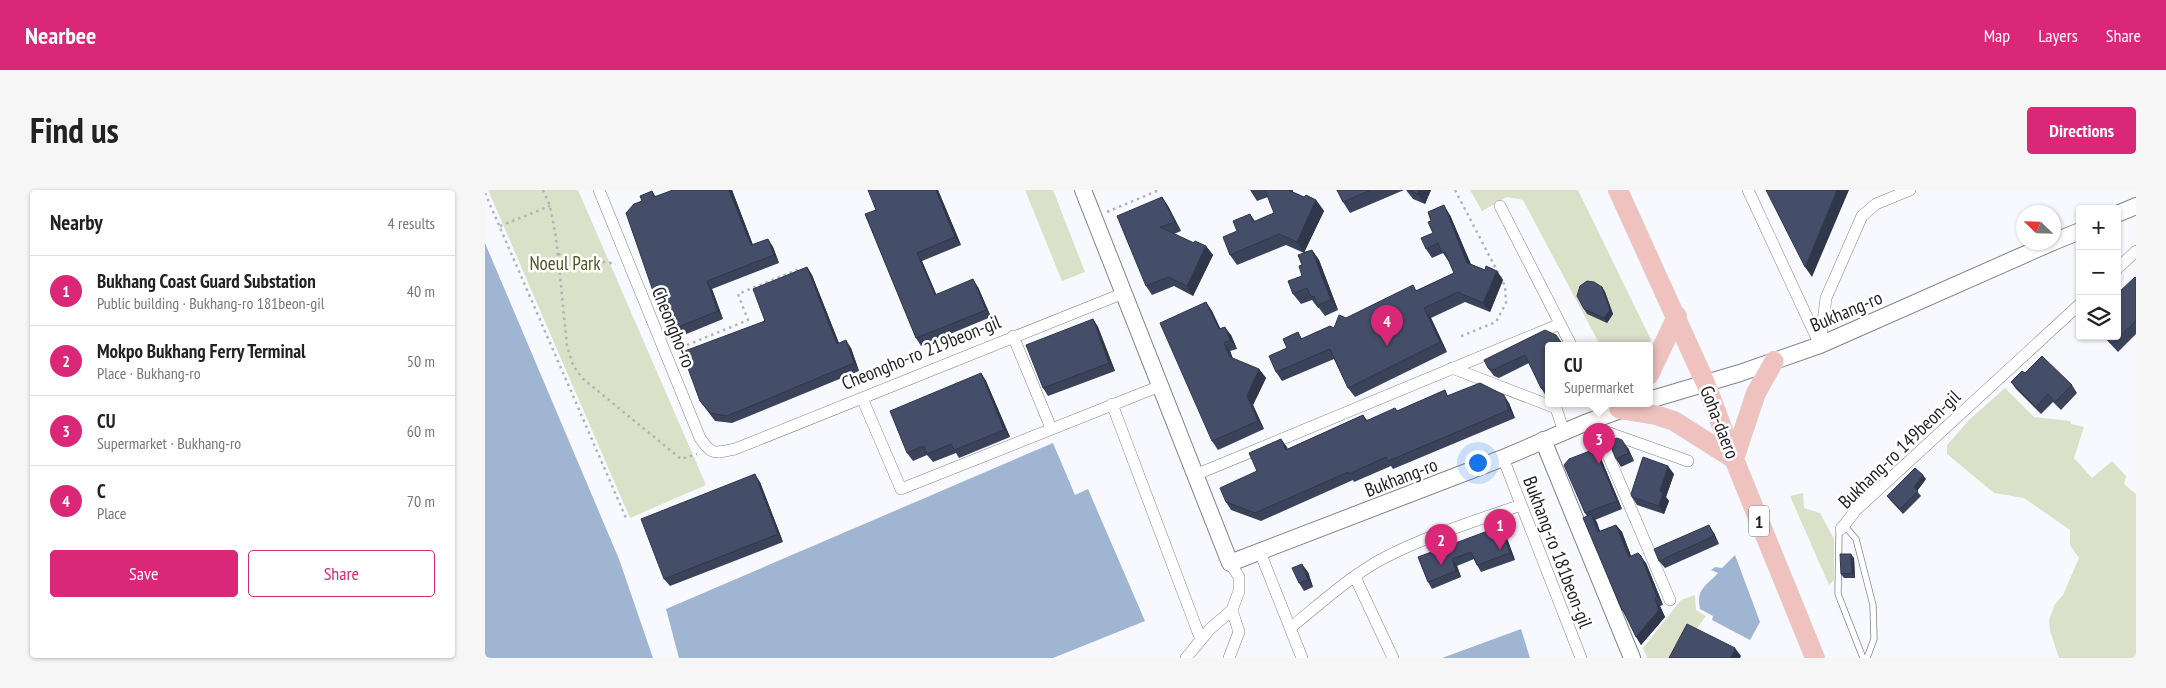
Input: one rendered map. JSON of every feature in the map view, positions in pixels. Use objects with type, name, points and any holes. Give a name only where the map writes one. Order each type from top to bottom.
[{"type":"main road","name":"Goha-daero","points":[[1618,190],[1677,316],[1705,382],[1734,459],[1815,658]]},
{"type":"main road","points":[[1653,367],[1677,316]]},
{"type":"main road","points":[[1615,411],[1656,415],[1674,421],[1734,459],[1757,393],[1774,361]]},
{"type":"street","name":"Cheongho-ro","points":[[599,190],[700,438],[708,450]]},
{"type":"street","points":[[1083,190],[1230,563],[1239,577],[1239,592],[1233,610],[1210,629],[1186,658]]},
{"type":"street","points":[[1749,190],[1820,344]]},
{"type":"street","points":[[1820,344],[1826,298],[1862,216],[1892,193],[1910,190]]},
{"type":"street","points":[[1500,206],[1569,342]]},
{"type":"street","points":[[2121,212],[2136,206]]},
{"type":"street","name":"Bukhang-ro","points":[[2061,239],[2076,233]]},
{"type":"street","name":"Bukhang-ro","points":[[1653,399],[1774,361],[1820,344],[2035,250]]},
{"type":"street","points":[[2121,265],[2136,251]]},
{"type":"street","name":"Cheongho-ro 219beon-gil","points":[[708,450],[715,453],[735,449],[1124,293]]},
{"type":"street","name":"Bukhang-ro 149beon-gil","points":[[1843,527],[1856,510],[2076,308]]},
{"type":"street","points":[[1195,475],[1560,324]]},
{"type":"street","points":[[1013,336],[1051,428]]},
{"type":"street","points":[[1452,368],[1545,404]]},
{"type":"street","points":[[862,398],[901,489],[1160,386]]},
{"type":"street","points":[[1112,404],[1201,640]]},
{"type":"street","points":[[1553,407],[1556,408],[1564,432]]},
{"type":"street","points":[[1615,411],[1687,461]]},
{"type":"street","points":[[1615,411],[1670,600]]},
{"type":"street","name":"Bukhang-ro","points":[[1230,563],[1503,458],[1615,411]]},
{"type":"street","points":[[1543,440],[1632,658]]},
{"type":"street","name":"Bukhang-ro 181beon-gil","points":[[1503,458],[1581,658]]},
{"type":"street","points":[[1290,628],[1355,577],[1391,555],[1521,505]]},
{"type":"street","points":[[1260,552],[1302,658]]},
{"type":"street","points":[[1355,577],[1393,658]]},
{"type":"street","points":[[1229,658],[1239,632],[1233,610]]},
{"type":"lane","points":[[1843,527],[1856,539],[1873,606],[1874,639],[1865,658]]},
{"type":"lane","name":"Bukhang-ro 149beon-gil","points":[[1843,527],[1839,533],[1837,594],[1865,658]]},
{"type":"path","points":[[543,190],[550,206],[558,254],[567,346],[576,372],[681,459],[708,450]]},
{"type":"path","points":[[1094,217],[1159,190]]},
{"type":"path","points":[[1455,190],[1505,286],[1506,294],[1506,303],[1495,322],[1459,337]]},
{"type":"path","points":[[485,193],[626,518]]},
{"type":"path","points":[[500,227],[550,206]]},
{"type":"path","points":[[558,254],[630,266]]},
{"type":"path","points":[[665,354],[748,320],[737,294],[802,268]]},
{"type":"green space","name":"Noeul Park","points":[[488,190],[578,190],[706,485],[630,518]]},
{"type":"green space","points":[[1025,190],[1053,190],[1085,272],[1062,281]]},
{"type":"green space","points":[[1470,190],[1578,190],[1651,340],[1650,342],[1598,342],[1523,200],[1507,197],[1482,211]]},
{"type":"green space","points":[[2005,388],[2034,417],[2070,421],[2071,424],[2084,427],[2074,458],[2092,478],[2112,461],[2126,476],[2124,484],[2136,494],[2136,658],[2059,658],[2050,631],[2049,620],[2055,604],[2063,595],[2079,558],[2070,545],[2070,530],[2024,498],[1994,493],[1947,454],[1947,445],[1969,420]]},
{"type":"green space","points":[[1803,493],[1804,508],[1820,513],[1834,539],[1834,580],[1829,585],[1790,496]]},
{"type":"green space","points":[[1695,595],[1696,610],[1706,616],[1675,658],[1647,658],[1643,648],[1681,600]]},
{"type":"water","points":[[485,243],[619,559],[653,658],[485,658]]},
{"type":"water","points":[[1053,443],[1075,495],[1088,489],[1145,621],[1053,658],[679,658],[666,609]]},
{"type":"water","points":[[1735,555],[1760,622],[1750,640],[1712,620],[1713,616],[1700,609],[1699,597],[1703,589],[1718,573],[1711,570],[1715,567],[1722,568]]},
{"type":"water","points":[[1521,629],[1530,658],[1442,658]]},
{"type":"building","points":[[673,190],[729,190],[751,245],[768,239],[774,255],[707,281],[718,311],[678,327],[668,322],[657,289],[653,291],[626,213],[634,204],[642,201],[640,196],[652,191],[654,197]]},
{"type":"building","points":[[868,190],[936,190],[955,237],[917,253],[935,295],[973,279],[986,310],[916,338],[865,214],[876,210]]},
{"type":"building","points":[[1265,190],[1288,190],[1316,200],[1297,242],[1279,234],[1230,255],[1223,237],[1237,231],[1233,221],[1250,214],[1253,222],[1274,213]]},
{"type":"building","points":[[1337,190],[1371,190],[1343,202]]},
{"type":"building","points":[[1408,190],[1419,190],[1418,194]]},
{"type":"building","points":[[1766,190],[1837,190],[1805,267]]},
{"type":"building","points":[[1162,197],[1175,222],[1160,227],[1194,243],[1195,241],[1206,246],[1187,286],[1168,277],[1146,286],[1117,216]]},
{"type":"building","points":[[1444,205],[1467,263],[1485,270],[1486,266],[1497,271],[1483,303],[1458,292],[1424,308],[1440,342],[1348,388],[1330,349],[1276,372],[1269,356],[1287,348],[1283,339],[1298,332],[1301,339],[1330,326],[1334,328],[1339,315],[1346,318],[1413,285],[1416,291],[1454,273],[1445,252],[1442,253],[1438,243],[1426,249],[1421,238],[1433,233],[1428,222],[1431,221],[1428,212]]},
{"type":"building","points":[[1312,250],[1331,300],[1317,305],[1314,296],[1311,297],[1307,288],[1293,294],[1288,281],[1302,276],[1299,266],[1302,265],[1298,255]]},
{"type":"building","points":[[807,267],[837,344],[846,340],[854,363],[727,416],[710,413],[700,401],[682,352],[765,321],[753,289]]},
{"type":"building","points":[[2136,278],[2136,321],[2121,335],[2121,295],[2121,290]]},
{"type":"building","points":[[1587,281],[1594,282],[1602,287],[1610,310],[1604,318],[1584,309],[1577,296],[1580,286]]},
{"type":"building","points":[[1206,302],[1219,329],[1225,327],[1230,340],[1224,343],[1230,357],[1259,369],[1247,396],[1258,421],[1212,441],[1160,323]]},
{"type":"building","points":[[1093,319],[1109,363],[1043,388],[1026,345]]},
{"type":"building","points":[[1545,330],[1556,335],[1561,342],[1545,342],[1545,390],[1541,388],[1525,355],[1493,370],[1488,368],[1484,360]]},
{"type":"building","points":[[2042,356],[2072,385],[2055,402],[2048,394],[2036,407],[2011,382],[2022,371],[2025,373]]},
{"type":"building","points":[[981,373],[1004,430],[954,450],[951,444],[927,454],[924,446],[907,453],[890,411]]},
{"type":"building","points":[[1480,383],[1504,395],[1509,410],[1388,461],[1386,457],[1349,474],[1348,472],[1255,513],[1226,502],[1220,488],[1257,471],[1249,453],[1281,439],[1286,450],[1363,415],[1366,421],[1395,408],[1397,411],[1445,390],[1447,396]]},
{"type":"building","points":[[1617,438],[1622,440],[1629,453],[1616,459],[1609,442]]},
{"type":"building","points":[[1595,449],[1617,501],[1585,513],[1564,465],[1569,459]]},
{"type":"building","points":[[1643,457],[1668,466],[1660,491],[1663,493],[1659,506],[1632,497],[1631,494]]},
{"type":"building","points":[[1915,468],[1923,475],[1914,487],[1918,491],[1900,509],[1887,496]]},
{"type":"building","points":[[755,474],[778,534],[664,579],[641,519]]},
{"type":"building","points":[[1591,514],[1598,532],[1616,525],[1629,557],[1638,553],[1641,556],[1657,597],[1655,598],[1659,610],[1636,637],[1622,610],[1583,518]]},
{"type":"building","points":[[1709,525],[1714,536],[1659,561],[1654,549]]},
{"type":"building","points":[[1501,526],[1510,553],[1477,565],[1471,552],[1452,559],[1456,571],[1428,582],[1418,557]]},
{"type":"building","points":[[1840,554],[1851,554],[1852,573],[1841,574]]},
{"type":"building","points":[[1302,564],[1308,580],[1299,583],[1292,568]]},
{"type":"building","points":[[1687,624],[1735,648],[1731,657],[1733,658],[1669,658]]},
{"type":"place","name":"C","points":[[1387,346]]},
{"type":"place","name":"CU","points":[[1599,464]]},
{"type":"place","name":"Bukhang Coast Guard Substation","points":[[1500,550]]},
{"type":"place","name":"Mokpo Bukhang Ferry Terminal","points":[[1441,565]]}]
